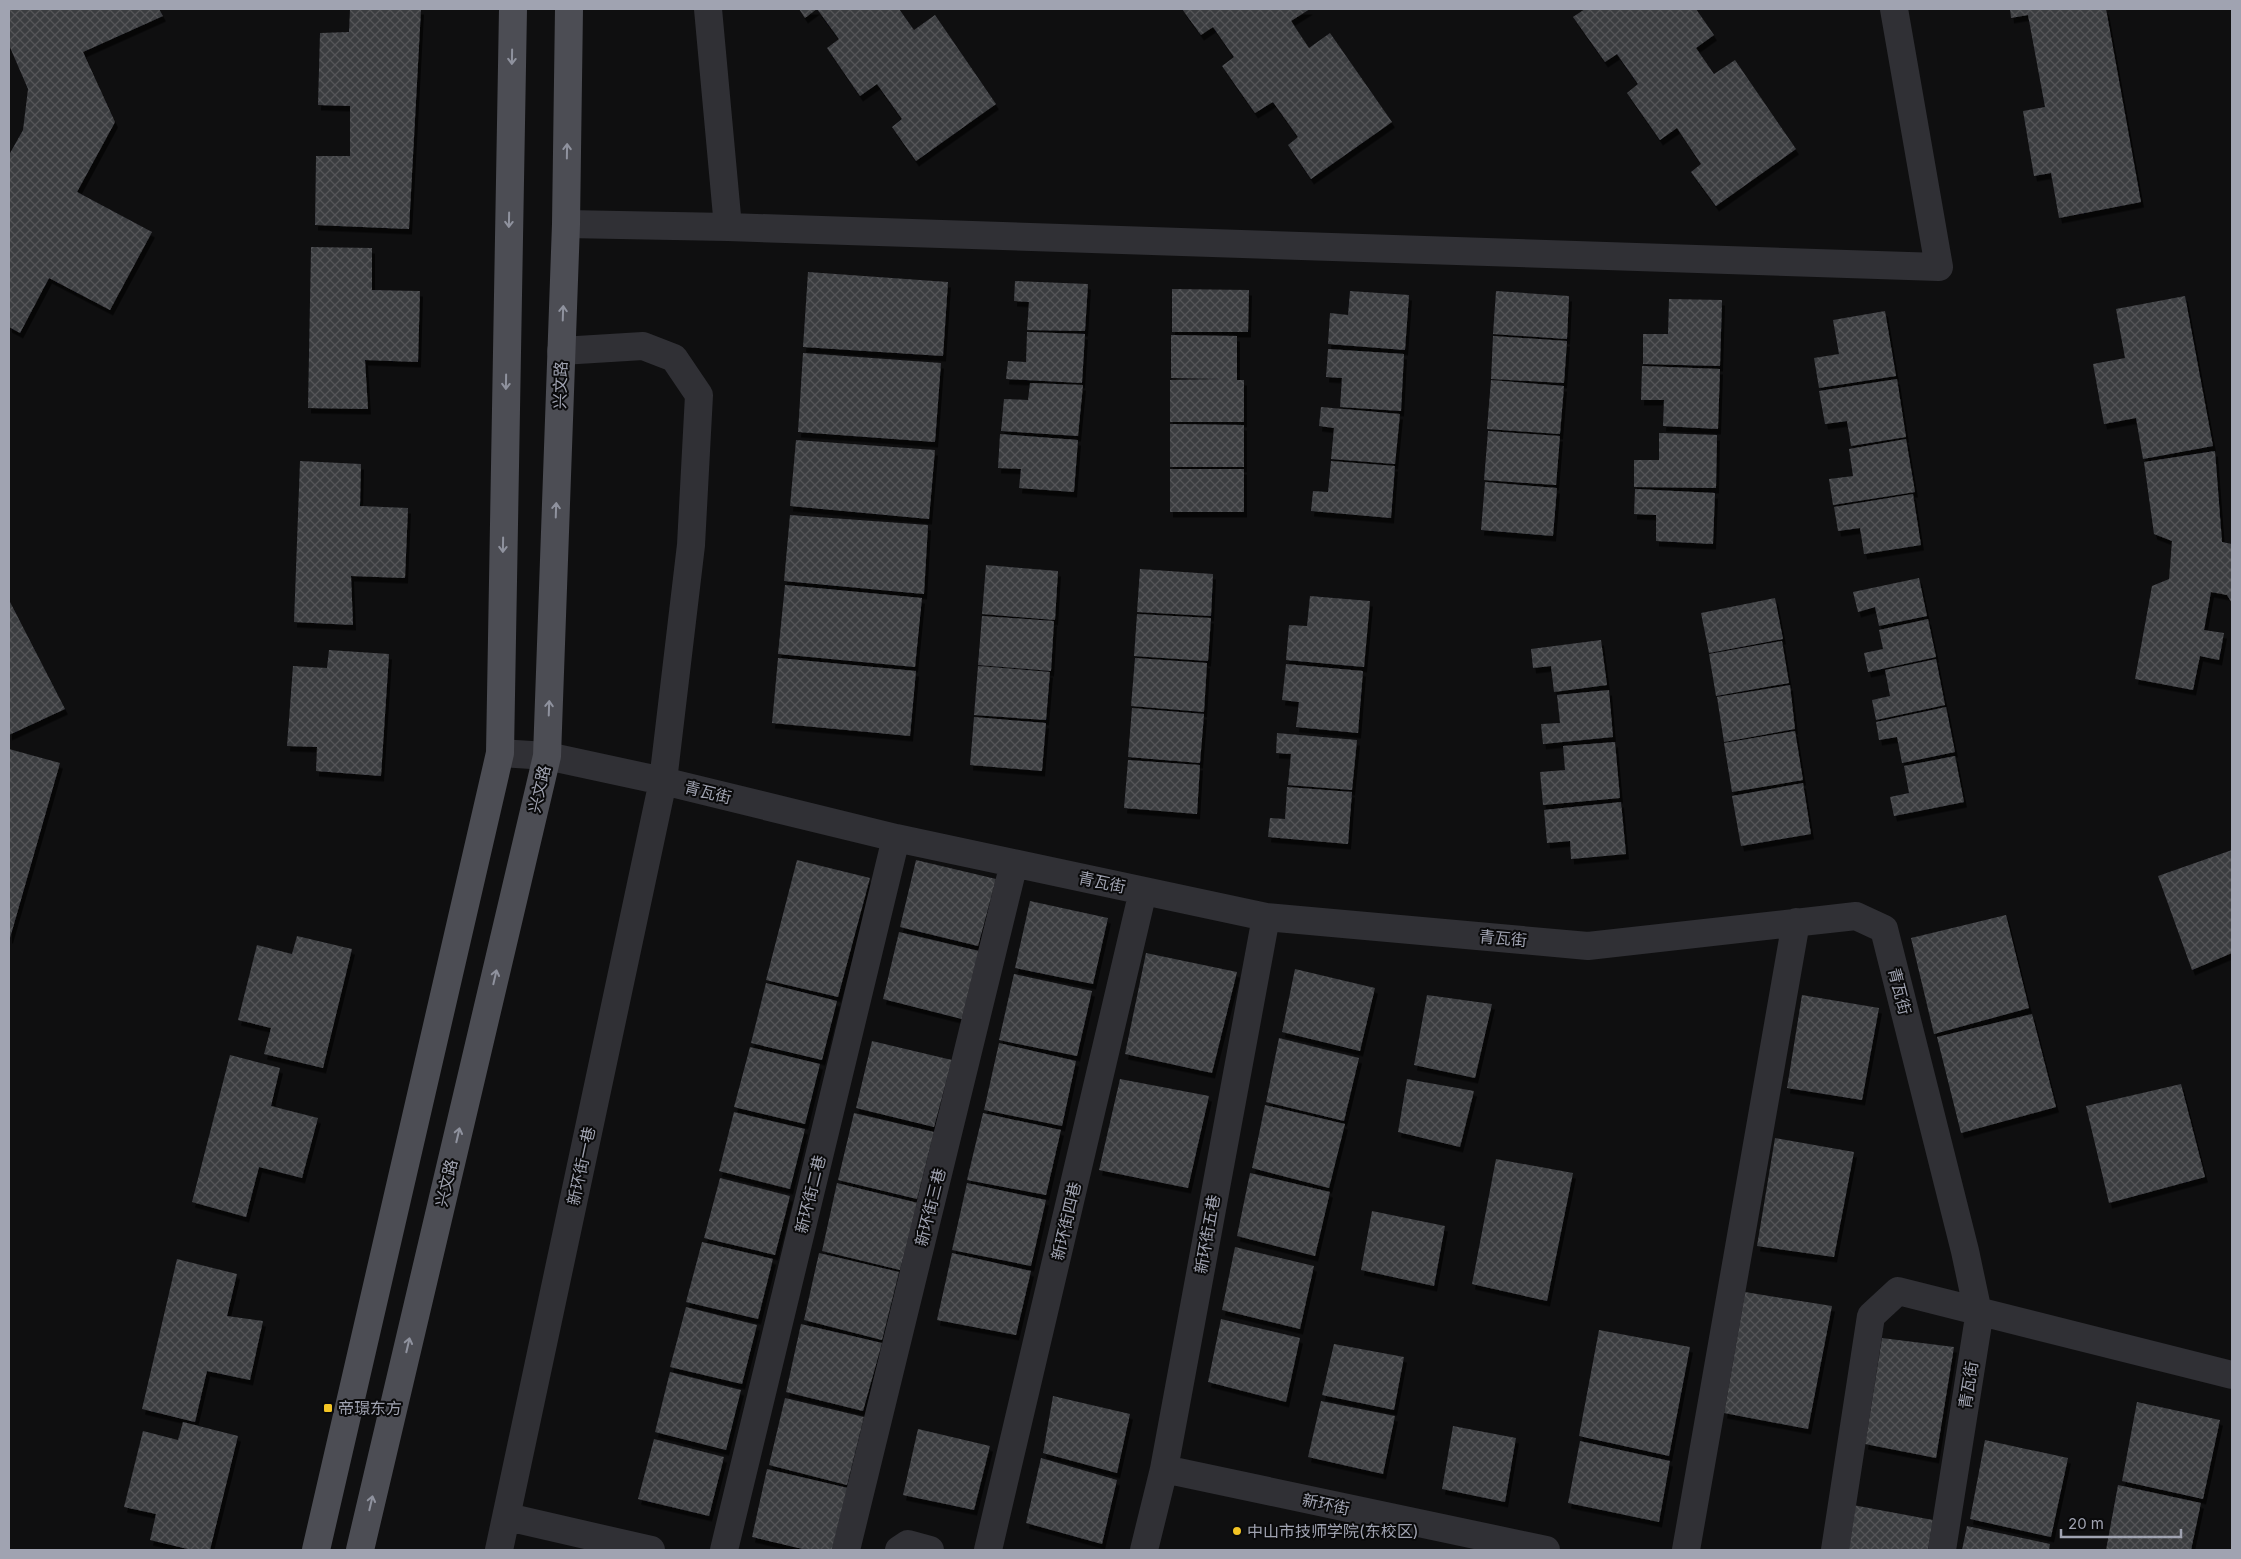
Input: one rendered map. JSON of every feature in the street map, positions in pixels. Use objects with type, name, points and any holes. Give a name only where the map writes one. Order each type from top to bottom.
[{"type":"main road","points":[[316,1550],[500,753],[513,9]]},
{"type":"main road","name":"兴文路","points":[[360,1550],[547,756],[566,224],[569,9]]},
{"type":"street","points":[[708,9],[728,227]]},
{"type":"street","points":[[566,224],[728,227],[1939,266],[1894,9]]},
{"type":"street","name":"新环街一巷","points":[[499,1550],[663,781],[691,545],[698,396],[674,358],[644,346],[561,351]]},
{"type":"street","name":"青瓦街","points":[[500,753],[547,756],[663,781],[896,838],[1266,917],[1588,946],[1856,916],[1884,929],[1965,1251],[1979,1317],[1942,1550]]},
{"type":"street","name":"新环街二巷","points":[[724,1550],[896,838]]},
{"type":"street","name":"新环街三巷","points":[[846,1550],[1014,863]]},
{"type":"street","name":"新环街四巷","points":[[988,1550],[1143,891]]},
{"type":"street","name":"新环街五巷","points":[[1144,1550],[1164,1469],[1266,917]]},
{"type":"street","points":[[1686,1550],[1796,922]]},
{"type":"street","points":[[1834,1550],[1871,1316],[1898,1291],[2232,1375]]},
{"type":"street","name":"新环街","points":[[1164,1469],[1546,1550]]},
{"type":"street","points":[[507,1517],[651,1550]]},
{"type":"street","points":[[899,1550],[908,1544],[930,1550]]},
{"type":"building","points":[[9,9],[159,9],[163,16],[83,52],[115,122],[77,192],[152,232],[110,310],[49,278],[20,333],[9,327],[9,155],[23,130],[28,89],[9,45]]},
{"type":"building","points":[[350,9],[421,9],[409,229],[315,225],[316,156],[350,156],[350,106],[318,105],[320,33],[349,32]]},
{"type":"building","points":[[799,9],[817,9],[805,18]]},
{"type":"building","points":[[817,9],[899,9],[914,30],[935,15],[996,104],[916,161],[892,127],[902,119],[877,84],[860,96],[827,48],[839,39]]},
{"type":"building","points":[[1182,9],[1310,9],[1291,21],[1309,48],[1330,33],[1392,122],[1311,179],[1288,145],[1298,137],[1273,102],[1255,113],[1222,66],[1234,57],[1213,27],[1201,35]]},
{"type":"building","points":[[1585,9],[1696,9],[1714,35],[1696,48],[1714,74],[1735,60],[1796,149],[1716,206],[1691,172],[1701,164],[1677,128],[1660,140],[1627,93],[1638,84],[1617,54],[1605,62],[1573,17]]},
{"type":"building","points":[[2010,9],[2106,9],[2141,202],[2059,218],[2051,173],[2034,176],[2023,111],[2045,107],[2028,15],[2011,18]]},
{"type":"building","points":[[311,247],[372,248],[372,290],[420,291],[418,362],[365,360],[368,409],[308,408]]},
{"type":"building","points":[[808,272],[948,282],[943,356],[803,347]]},
{"type":"building","points":[[1015,281],[1088,284],[1085,331],[1027,330],[1029,302],[1014,301]]},
{"type":"building","points":[[1172,289],[1249,290],[1248,332],[1172,332]]},
{"type":"building","points":[[1350,291],[1409,295],[1405,350],[1328,344],[1330,313],[1348,315]]},
{"type":"building","points":[[1496,291],[1569,296],[1567,339],[1493,334]]},
{"type":"building","points":[[2185,296],[2213,446],[2143,459],[2136,418],[2104,424],[2093,364],[2125,358],[2116,309]]},
{"type":"building","points":[[1669,299],[1722,300],[1720,366],[1643,364],[1643,334],[1668,334]]},
{"type":"building","points":[[1885,311],[1896,376],[1819,388],[1814,358],[1839,354],[1833,320]]},
{"type":"building","points":[[1027,332],[1085,334],[1082,383],[1006,379],[1008,361],[1026,362]]},
{"type":"building","points":[[1171,335],[1237,336],[1237,380],[1244,380],[1244,422],[1170,422],[1170,380],[1222,379],[1171,378]]},
{"type":"building","points":[[1493,336],[1567,341],[1564,383],[1491,379]]},
{"type":"building","points":[[1328,349],[1404,354],[1401,411],[1340,407],[1342,378],[1326,377]]},
{"type":"building","points":[[803,353],[941,363],[935,442],[798,432]]},
{"type":"building","points":[[1642,366],[1720,369],[1718,429],[1663,426],[1664,400],[1641,400]]},
{"type":"building","points":[[1897,379],[1906,437],[1851,446],[1847,421],[1825,424],[1819,391]]},
{"type":"building","points":[[1491,380],[1564,386],[1560,434],[1487,429]]},
{"type":"building","points":[[1030,383],[1083,385],[1078,436],[1001,431],[1004,399],[1028,400]]},
{"type":"building","points":[[1321,407],[1400,414],[1395,464],[1331,459],[1334,428],[1319,426]]},
{"type":"building","points":[[1170,424],[1244,425],[1244,467],[1170,467]]},
{"type":"building","points":[[1488,431],[1560,436],[1556,485],[1484,480]]},
{"type":"building","points":[[1659,433],[1717,435],[1716,488],[1634,487],[1634,460],[1659,460]]},
{"type":"building","points":[[1000,434],[1078,440],[1074,492],[1019,488],[1021,469],[998,468]]},
{"type":"building","points":[[1906,439],[1915,492],[1833,505],[1829,479],[1853,476],[1849,449]]},
{"type":"building","points":[[796,440],[935,450],[929,519],[790,506]]},
{"type":"building","points":[[2215,451],[2222,542],[2232,544],[2232,603],[2227,595],[2211,592],[2204,630],[2224,633],[2219,660],[2200,656],[2193,690],[2135,679],[2152,586],[2169,579],[2172,541],[2154,534],[2144,462]]},
{"type":"building","points":[[300,461],[361,464],[360,506],[408,508],[405,578],[351,576],[353,625],[294,622]]},
{"type":"building","points":[[1331,461],[1395,466],[1391,518],[1311,511],[1313,491],[1328,492]]},
{"type":"building","points":[[1170,469],[1244,469],[1244,512],[1170,512]]},
{"type":"building","points":[[1485,482],[1557,488],[1553,536],[1481,530]]},
{"type":"building","points":[[1635,489],[1715,493],[1713,544],[1656,541],[1656,515],[1634,514]]},
{"type":"building","points":[[1913,494],[1921,545],[1864,554],[1860,528],[1838,531],[1834,507]]},
{"type":"building","points":[[790,515],[928,525],[924,594],[784,581]]},
{"type":"building","points":[[986,565],[1058,571],[1055,620],[982,614]]},
{"type":"building","points":[[1140,569],[1213,574],[1211,616],[1137,612]]},
{"type":"building","points":[[1919,578],[1927,616],[1879,626],[1875,607],[1858,612],[1853,592]]},
{"type":"building","points":[[785,585],[922,598],[915,667],[778,654]]},
{"type":"building","points":[[1310,596],[1370,601],[1364,667],[1286,660],[1289,625],[1307,626]]},
{"type":"building","points":[[1775,598],[1783,639],[1709,653],[1701,613]]},
{"type":"building","points":[[9,600],[65,709],[9,735]]},
{"type":"building","points":[[1137,614],[1211,618],[1208,661],[1134,656]]},
{"type":"building","points":[[982,616],[1054,621],[1051,671],[978,665]]},
{"type":"building","points":[[1928,619],[1936,657],[1868,672],[1864,653],[1883,649],[1879,630]]},
{"type":"building","points":[[1601,640],[1607,685],[1554,692],[1551,666],[1533,668],[1531,649]]},
{"type":"building","points":[[1782,641],[1789,683],[1716,696],[1709,654]]},
{"type":"building","points":[[329,650],[389,654],[381,776],[316,771],[317,747],[287,746],[293,666],[327,668]]},
{"type":"building","points":[[778,658],[916,671],[910,736],[772,723]]},
{"type":"building","points":[[1135,658],[1207,663],[1204,712],[1131,706]]},
{"type":"building","points":[[1936,659],[1945,705],[1876,720],[1872,700],[1890,696],[1885,670]]},
{"type":"building","points":[[1286,664],[1363,671],[1358,733],[1296,727],[1299,702],[1282,700]]},
{"type":"building","points":[[978,666],[1050,672],[1046,720],[974,715]]},
{"type":"building","points":[[1790,685],[1795,729],[1724,742],[1717,697]]},
{"type":"building","points":[[1609,690],[1613,737],[1543,744],[1541,724],[1560,723],[1557,695]]},
{"type":"building","points":[[1946,707],[1955,752],[1902,763],[1897,737],[1879,740],[1876,722]]},
{"type":"building","points":[[1132,708],[1204,714],[1200,763],[1128,757]]},
{"type":"building","points":[[974,717],[1046,723],[1042,771],[970,765]]},
{"type":"building","points":[[1795,731],[1803,780],[1732,792],[1724,743]]},
{"type":"building","points":[[1277,733],[1357,740],[1352,790],[1288,785],[1291,754],[1276,753]]},
{"type":"building","points":[[1615,742],[1620,798],[1543,805],[1540,772],[1565,770],[1563,746]]},
{"type":"building","points":[[9,749],[60,763],[10,938],[9,938]]},
{"type":"building","points":[[1955,756],[1964,802],[1894,816],[1890,797],[1909,793],[1904,766]]},
{"type":"building","points":[[1128,760],[1200,765],[1197,814],[1124,808]]},
{"type":"building","points":[[1803,783],[1811,834],[1741,846],[1732,796]]},
{"type":"building","points":[[1287,787],[1352,792],[1348,844],[1268,837],[1270,818],[1285,819]]},
{"type":"building","points":[[1621,802],[1626,854],[1571,859],[1570,841],[1547,843],[1544,810]]},
{"type":"building","points":[[2232,850],[2232,953],[2192,970],[2158,876]]},
{"type":"building","points":[[797,860],[870,878],[838,997],[766,980]]},
{"type":"building","points":[[916,860],[996,879],[978,946],[900,927]]},
{"type":"building","points":[[1030,901],[1108,918],[1093,984],[1015,968]]},
{"type":"building","points":[[2006,915],[2029,1008],[1934,1034],[1911,938]]},
{"type":"building","points":[[899,932],[979,951],[962,1019],[883,999]]},
{"type":"building","points":[[297,936],[352,949],[323,1068],[264,1054],[271,1028],[238,1020],[257,945],[292,954]]},
{"type":"building","points":[[1146,953],[1237,972],[1212,1073],[1125,1054]]},
{"type":"building","points":[[1295,969],[1375,988],[1360,1051],[1282,1032]]},
{"type":"building","points":[[1014,974],[1092,991],[1077,1056],[999,1040]]},
{"type":"building","points":[[766,983],[837,1001],[822,1060],[751,1043]]},
{"type":"building","points":[[1427,995],[1492,1004],[1475,1078],[1414,1065]]},
{"type":"building","points":[[1802,995],[1879,1008],[1862,1100],[1787,1088]]},
{"type":"building","points":[[2032,1014],[2056,1107],[1961,1133],[1937,1037]]},
{"type":"building","points":[[1279,1038],[1359,1058],[1344,1121],[1266,1102]]},
{"type":"building","points":[[872,1041],[952,1060],[934,1127],[856,1108]]},
{"type":"building","points":[[999,1043],[1076,1061],[1062,1126],[984,1110]]},
{"type":"building","points":[[750,1047],[820,1064],[805,1124],[734,1107]]},
{"type":"building","points":[[230,1055],[280,1068],[271,1106],[318,1118],[302,1178],[259,1167],[246,1217],[192,1202]]},
{"type":"building","points":[[1120,1079],[1209,1096],[1188,1188],[1099,1170]]},
{"type":"building","points":[[1407,1079],[1474,1091],[1460,1147],[1398,1132]]},
{"type":"building","points":[[2181,1084],[2205,1177],[2109,1203],[2086,1106]]},
{"type":"building","points":[[1265,1105],[1345,1124],[1329,1188],[1252,1168]]},
{"type":"building","points":[[734,1112],[805,1129],[790,1189],[719,1171]]},
{"type":"building","points":[[854,1113],[934,1132],[917,1199],[838,1180]]},
{"type":"building","points":[[983,1113],[1061,1130],[1046,1195],[967,1180]]},
{"type":"building","points":[[1775,1138],[1854,1152],[1834,1257],[1757,1246]]},
{"type":"building","points":[[1496,1159],[1573,1173],[1547,1301],[1472,1284]]},
{"type":"building","points":[[1250,1173],[1330,1192],[1315,1256],[1237,1236]]},
{"type":"building","points":[[720,1178],[790,1196],[775,1255],[704,1238]]},
{"type":"building","points":[[837,1183],[918,1203],[900,1270],[822,1251]]},
{"type":"building","points":[[967,1183],[1046,1200],[1031,1266],[952,1250]]},
{"type":"building","points":[[1372,1211],[1445,1226],[1434,1286],[1361,1270]]},
{"type":"building","points":[[702,1242],[773,1259],[758,1319],[686,1302]]},
{"type":"building","points":[[1235,1247],[1314,1266],[1300,1329],[1222,1310]]},
{"type":"building","points":[[819,1253],[899,1272],[882,1340],[804,1320]]},
{"type":"building","points":[[952,1253],[1031,1271],[1016,1335],[937,1320]]},
{"type":"building","points":[[177,1259],[237,1274],[227,1316],[263,1321],[250,1380],[207,1371],[195,1422],[142,1409]]},
{"type":"building","points":[[1745,1292],[1832,1306],[1808,1429],[1724,1413]]},
{"type":"building","points":[[686,1307],[757,1325],[742,1384],[670,1367]]},
{"type":"building","points":[[1221,1319],[1300,1338],[1286,1402],[1208,1382]]},
{"type":"building","points":[[801,1324],[882,1343],[863,1411],[786,1392]]},
{"type":"building","points":[[1599,1330],[1690,1347],[1669,1456],[1579,1436]]},
{"type":"building","points":[[1882,1338],[1954,1347],[1936,1458],[1865,1444]]},
{"type":"building","points":[[1334,1344],[1404,1357],[1394,1410],[1322,1395]]},
{"type":"building","points":[[670,1372],[741,1390],[726,1450],[655,1432]]},
{"type":"building","points":[[1053,1396],[1130,1414],[1117,1473],[1043,1453]]},
{"type":"building","points":[[785,1398],[864,1417],[847,1485],[769,1465]]},
{"type":"building","points":[[1321,1401],[1395,1416],[1383,1474],[1308,1457]]},
{"type":"building","points":[[2137,1402],[2220,1420],[2203,1499],[2122,1481]]},
{"type":"building","points":[[183,1422],[238,1436],[210,1550],[192,1550],[150,1540],[156,1514],[124,1507],[143,1431],[178,1440]]},
{"type":"building","points":[[1453,1426],[1516,1438],[1505,1502],[1442,1489]]},
{"type":"building","points":[[918,1429],[990,1446],[974,1510],[903,1495]]},
{"type":"building","points":[[654,1439],[724,1457],[709,1516],[638,1499]]},
{"type":"building","points":[[1985,1440],[2068,1458],[2051,1537],[1970,1519]]},
{"type":"building","points":[[1580,1441],[1670,1461],[1659,1522],[1568,1503]]},
{"type":"building","points":[[1041,1458],[1117,1480],[1102,1544],[1026,1523]]},
{"type":"building","points":[[767,1469],[848,1488],[832,1550],[807,1550],[752,1537]]},
{"type":"building","points":[[2118,1485],[2201,1503],[2191,1550],[2106,1550]]},
{"type":"building","points":[[1853,1505],[1933,1520],[1928,1550],[1845,1550]]},
{"type":"building","points":[[1967,1526],[2050,1544],[2049,1550],[1962,1550]]},
{"type":"place","name":"帝璟东方","points":[[328,1408]]},
{"type":"place","name":"中山市技师学院(东校区)","points":[[1237,1531]]}]
